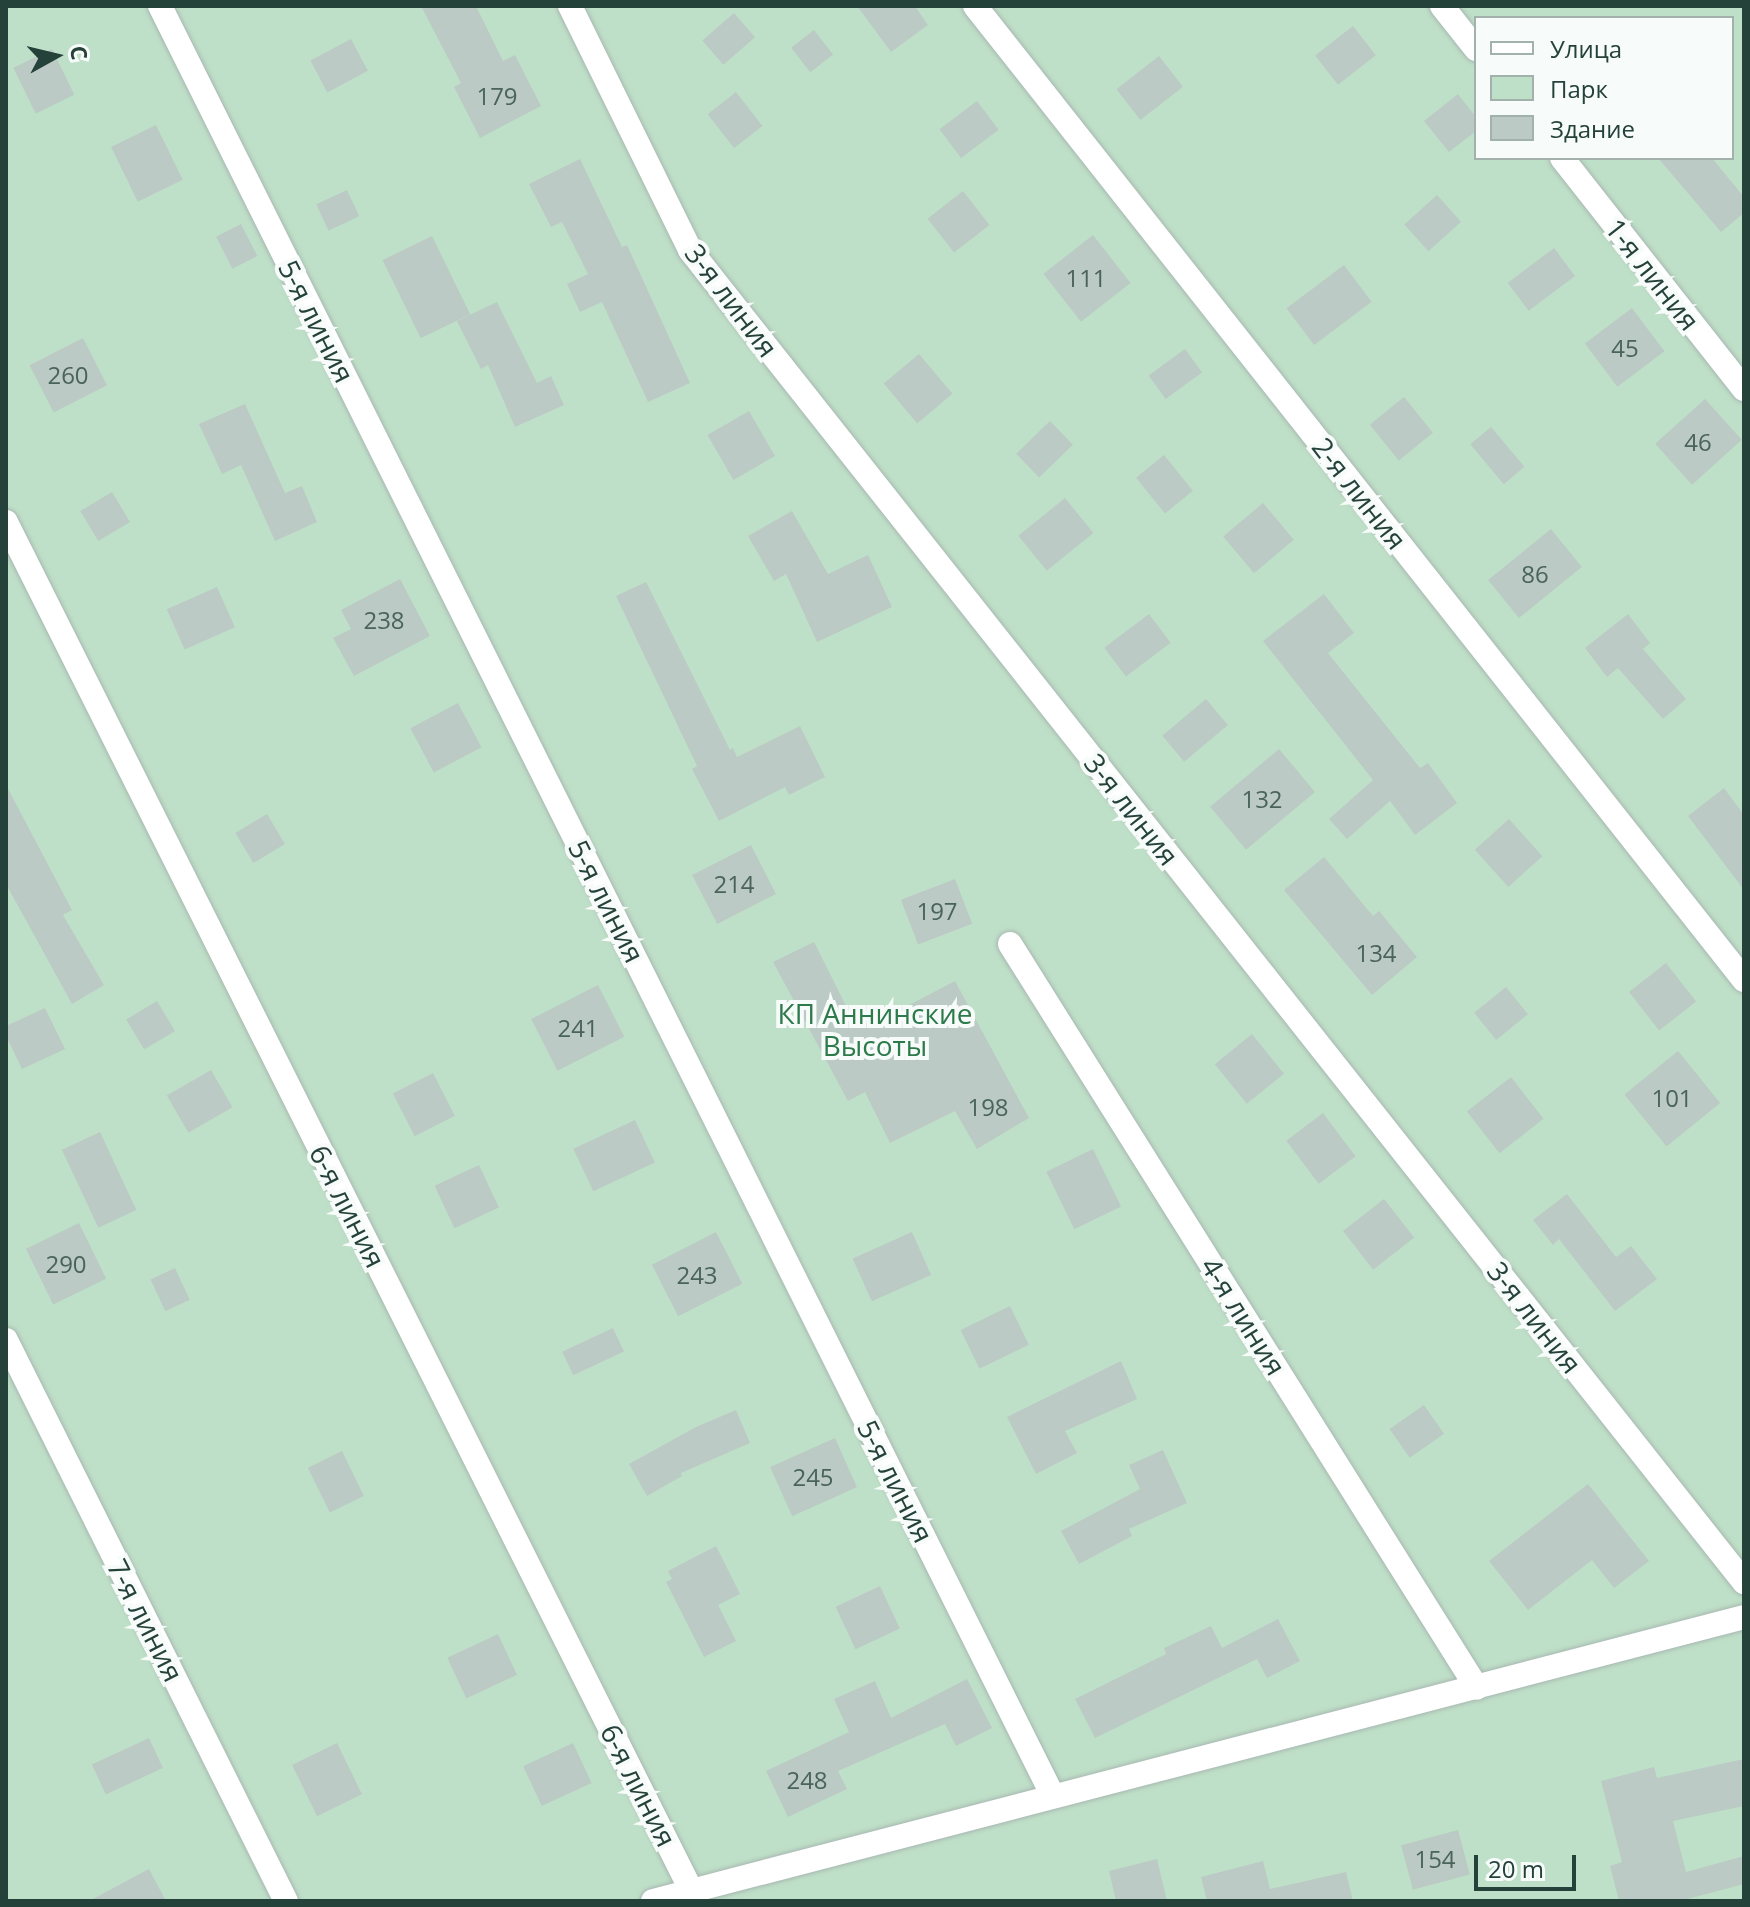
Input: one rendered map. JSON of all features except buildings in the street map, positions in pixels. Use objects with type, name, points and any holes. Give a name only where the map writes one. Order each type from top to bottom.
[{"type":"street","name":"5-я линия","points":[[160,6],[1053,1796]]},
{"type":"street","name":"3-я линия","points":[[570,6],[690,250],[1744,1582]]},
{"type":"street","name":"2-я линия","points":[[975,6],[1744,980]]},
{"type":"street","points":[[1442,6],[1474,46]]},
{"type":"street","name":"1-я линия","points":[[1564,160],[1744,389]]},
{"type":"street","name":"6-я линия","points":[[6,522],[691,1890]]},
{"type":"street","name":"4-я линия","points":[[1010,944],[1477,1688]]},
{"type":"street","name":"7-я линия","points":[[6,1340],[286,1901]]},
{"type":"street","points":[[653,1901],[1744,1617]]},
{"type":"green space","name":"КП Аннинские Высоты","points":[[6,6],[1744,6],[1744,1901],[6,1901]]}]
